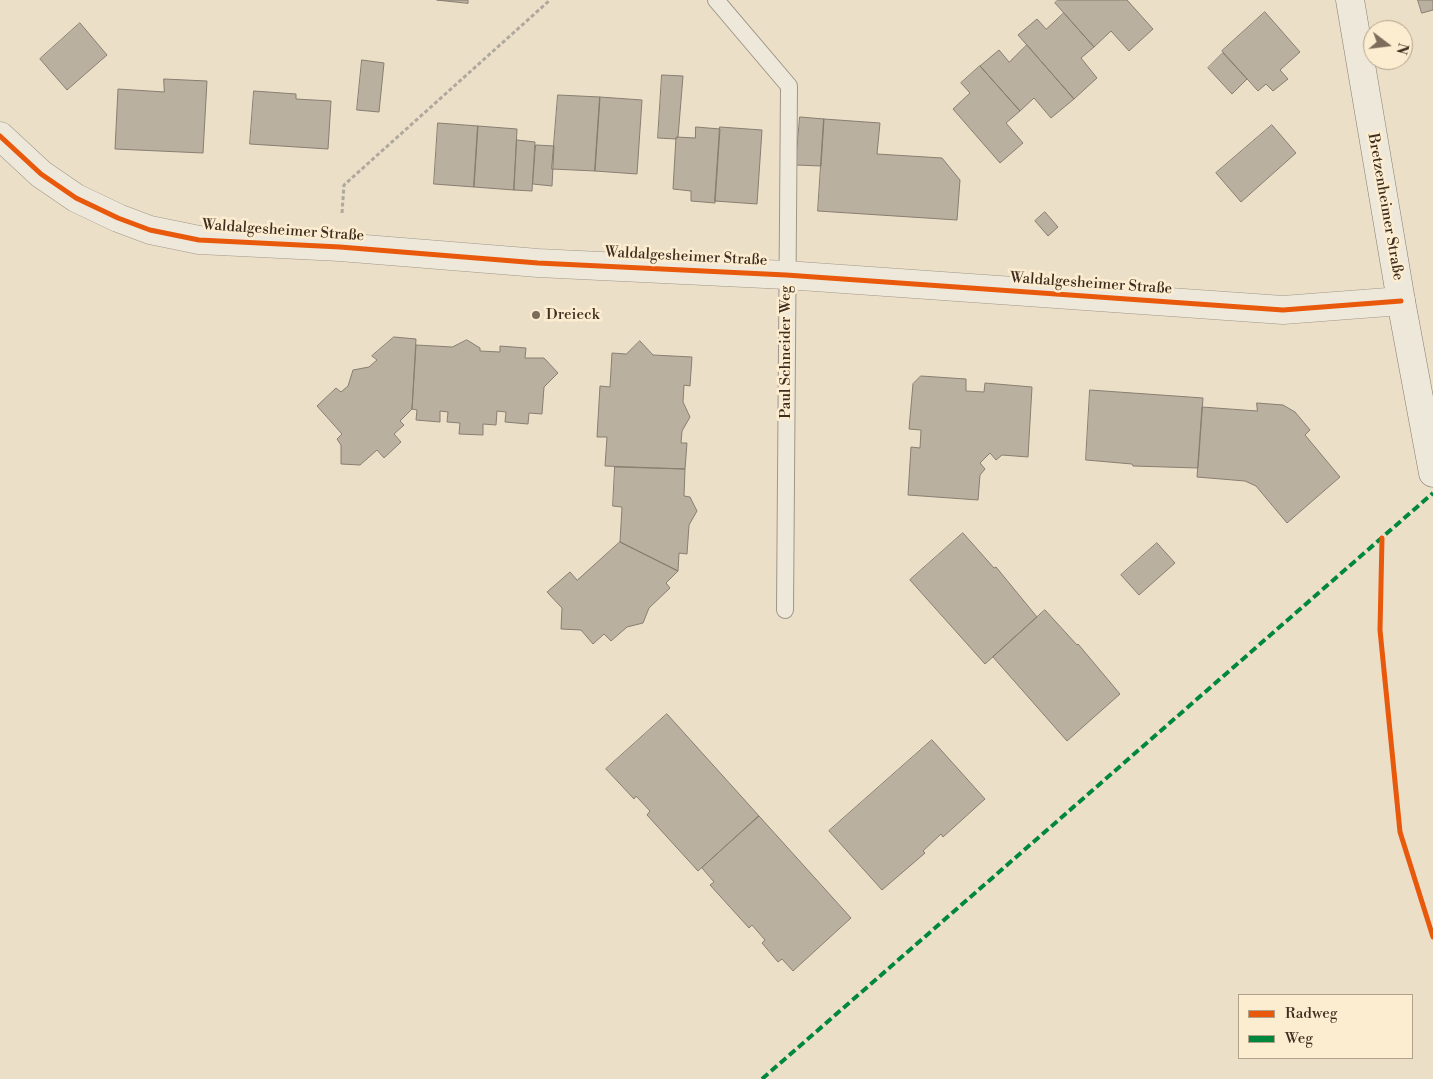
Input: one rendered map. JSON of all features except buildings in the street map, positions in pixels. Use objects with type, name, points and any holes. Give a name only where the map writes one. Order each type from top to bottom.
[{"type":"street","name":"Bretzenheimer Straße","points":[[1350,0],[1401,301],[1433,473]]},
{"type":"street","name":"Waldalgesheimer Straße","points":[[0,136],[41,174],[76,198],[118,218],[150,230],[199,240],[340,247],[538,263],[786,275],[1283,310],[1401,301]]},
{"type":"lane","name":"Paul Schneider Weg","points":[[716,0],[789,86],[786,275],[785,610]]},
{"type":"path","points":[[340,247],[344,185],[550,0]]},
{"type":"marked path","points":[[762,1079],[1433,493]]},
{"type":"cycle path","points":[[0,136],[41,174],[76,198],[118,218],[150,230],[199,240],[340,247],[538,263],[786,275],[1283,310],[1401,301]]},
{"type":"cycle path","points":[[1382,538],[1380,630],[1400,832],[1433,937]]},
{"type":"place","name":"Dreieck","points":[[536,315]]}]
